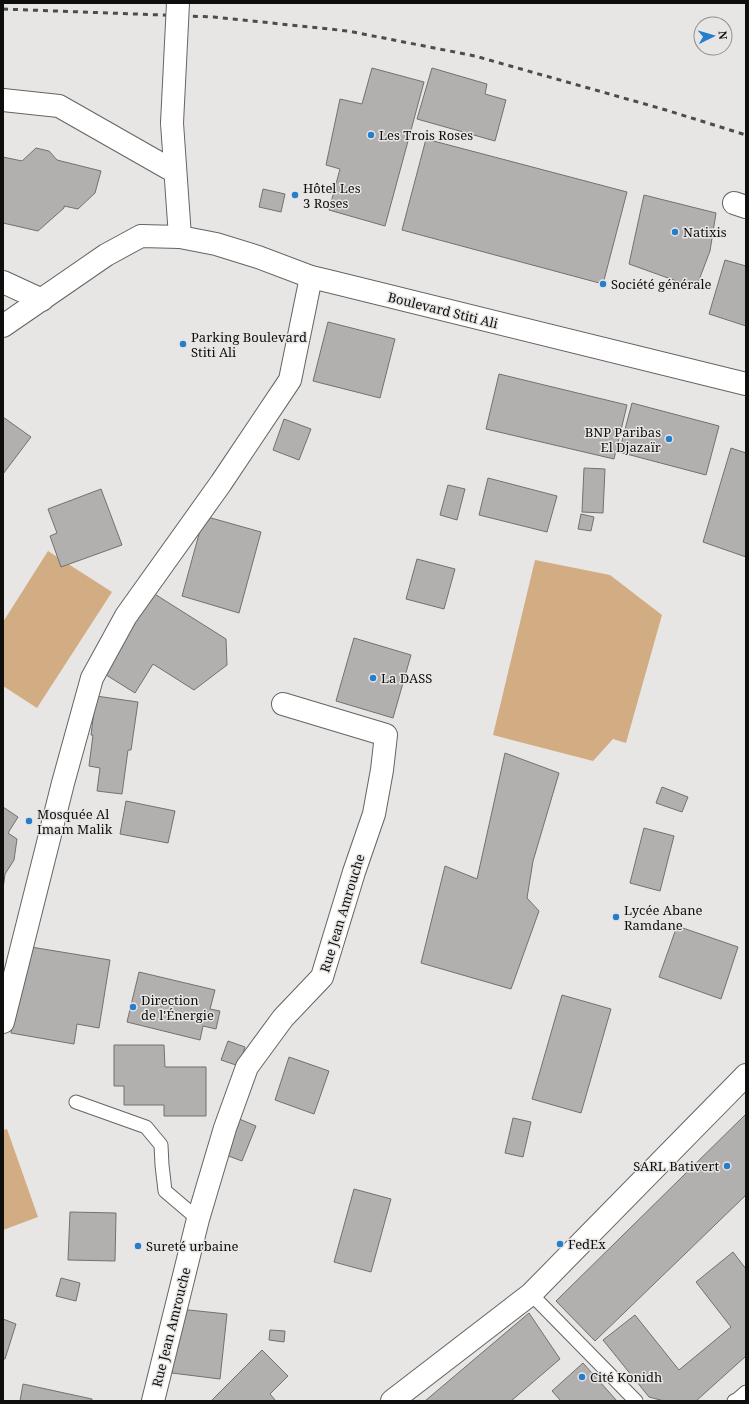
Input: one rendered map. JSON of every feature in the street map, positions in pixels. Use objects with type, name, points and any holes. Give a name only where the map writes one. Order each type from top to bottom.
[{"type":"street","points":[[178,3],[172,123],[180,237]]},
{"type":"street","points":[[3,100],[59,106],[175,172]]},
{"type":"street","name":"Boulevard Stiti Ali","points":[[42,300],[106,255],[141,236],[180,237],[216,244],[311,277],[746,384]]},
{"type":"street","points":[[3,1022],[63,783],[92,678],[126,616],[221,483],[290,380],[311,277]]},
{"type":"street","points":[[3,282],[42,300]]},
{"type":"street","points":[[3,326],[42,300]]},
{"type":"street","name":"Rue Jean Amrouche","points":[[153,1401],[198,1219],[225,1128],[247,1067],[283,1018],[322,977],[354,872],[374,814],[382,770],[386,735],[283,704]]},
{"type":"street","points":[[392,1401],[531,1294],[746,1075]]},
{"type":"lane","points":[[76,1102],[146,1127],[161,1145],[165,1191],[198,1219]]},
{"type":"lane","points":[[531,1294],[636,1401]]},
{"type":"lane","points":[[734,1401],[746,1392]]},
{"type":"shaded area","points":[[48,551],[112,592],[37,708],[3,686],[3,622]]},
{"type":"shaded area","points":[[535,560],[610,575],[662,615],[626,743],[613,739],[593,761],[493,735]]},
{"type":"shaded area","points":[[7,1129],[38,1217],[3,1230],[3,1130]]},
{"type":"building","name":"Les Trois Roses","points":[[372,68],[424,82],[385,226],[329,210],[340,169],[326,165],[340,99],[362,104]]},
{"type":"building","points":[[432,68],[487,84],[485,94],[506,100],[495,141],[417,119]]},
{"type":"building","points":[[426,139],[627,192],[603,284],[402,230]]},
{"type":"building","points":[[36,148],[49,151],[57,160],[101,171],[95,193],[78,209],[64,206],[64,208],[38,231],[3,223],[3,157],[22,161]]},
{"type":"building","points":[[263,189],[285,194],[281,212],[259,207]]},
{"type":"building","name":"Natixis","points":[[644,195],[716,213],[710,251],[696,288],[629,264]]},
{"type":"building","points":[[725,260],[746,266],[746,326],[709,314]]},
{"type":"building","points":[[328,322],[395,339],[380,398],[313,381]]},
{"type":"building","points":[[499,374],[627,405],[614,459],[486,429]]},
{"type":"building","name":"BNP Paribas El Djazaïr","points":[[632,403],[719,426],[706,475],[619,452]]},
{"type":"building","points":[[3,417],[31,437],[3,474]]},
{"type":"building","points":[[284,419],[311,429],[299,460],[273,450]]},
{"type":"building","points":[[731,448],[746,453],[746,557],[703,542]]},
{"type":"building","points":[[584,468],[605,469],[603,513],[582,512]]},
{"type":"building","points":[[488,478],[557,496],[547,532],[479,515]]},
{"type":"building","points":[[448,485],[465,489],[457,520],[440,515]]},
{"type":"building","points":[[101,489],[122,545],[61,567],[50,536],[57,533],[48,509]]},
{"type":"building","points":[[581,514],[594,517],[591,531],[578,529]]},
{"type":"building","points":[[204,516],[261,532],[239,613],[182,596]]},
{"type":"building","points":[[417,559],[455,569],[444,609],[406,599]]},
{"type":"building","points":[[153,593],[226,639],[227,665],[194,690],[153,664],[135,693],[103,673]]},
{"type":"building","name":"La DASS","points":[[354,638],[411,655],[393,718],[336,701]]},
{"type":"building","points":[[96,696],[138,702],[131,750],[128,750],[122,794],[97,791],[100,768],[89,766]]},
{"type":"building","points":[[505,753],[559,773],[533,861],[527,898],[539,911],[511,989],[421,963],[445,866],[477,879]]},
{"type":"building","points":[[662,787],[688,797],[682,812],[656,803]]},
{"type":"building","points":[[126,801],[175,811],[168,843],[120,834]]},
{"type":"building","points":[[3,807],[18,817],[8,833],[17,839],[14,860],[5,874],[3,889]]},
{"type":"building","points":[[644,828],[674,836],[660,891],[630,883]]},
{"type":"building","points":[[677,926],[738,947],[721,999],[659,977]]},
{"type":"building","points":[[25,946],[110,960],[99,1028],[77,1024],[74,1044],[11,1033]]},
{"type":"building","points":[[139,972],[215,990],[210,1009],[220,1011],[216,1029],[203,1026],[200,1040],[127,1022]]},
{"type":"building","points":[[562,995],[611,1009],[581,1113],[532,1099]]},
{"type":"building","points":[[228,1041],[245,1047],[239,1066],[221,1060]]},
{"type":"building","points":[[114,1045],[164,1045],[165,1067],[206,1067],[206,1116],[164,1116],[164,1105],[124,1105],[124,1086],[114,1086]]},
{"type":"building","points":[[289,1057],[329,1071],[314,1114],[275,1100]]},
{"type":"building","points":[[746,1114],[746,1195],[595,1341],[556,1301]]},
{"type":"building","points":[[237,1118],[256,1126],[242,1161],[223,1154]]},
{"type":"building","points":[[513,1118],[531,1122],[523,1157],[505,1153]]},
{"type":"building","points":[[354,1189],[391,1199],[371,1272],[334,1262]]},
{"type":"building","points":[[70,1212],[116,1213],[115,1261],[68,1260]]},
{"type":"building","points":[[733,1252],[746,1269],[746,1356],[696,1401],[664,1401],[649,1397],[603,1340],[635,1315],[679,1370],[731,1327],[696,1282]]},
{"type":"building","points":[[61,1278],[80,1283],[76,1301],[56,1296]]},
{"type":"building","points":[[179,1309],[227,1314],[220,1379],[172,1373]]},
{"type":"building","points":[[529,1313],[560,1359],[511,1401],[425,1401]]},
{"type":"building","points":[[3,1319],[16,1324],[5,1359],[3,1359]]},
{"type":"building","points":[[270,1330],[285,1331],[284,1342],[269,1340]]},
{"type":"building","points":[[262,1350],[288,1376],[270,1394],[276,1401],[211,1401]]},
{"type":"building","name":"Cité Konidh","points":[[583,1363],[617,1401],[561,1401],[552,1391]]},
{"type":"building","points":[[23,1384],[92,1399],[92,1401],[20,1401]]},
{"type":"railway","points":[[3,9],[214,17],[348,31],[475,56],[666,110],[746,135]]},
{"type":"place","name":"Les Trois Roses","points":[[371,135]]},
{"type":"place","name":"Hôtel Les 3 Roses","points":[[295,195]]},
{"type":"place","name":"Natixis","points":[[675,232]]},
{"type":"place","name":"Société générale","points":[[603,284]]},
{"type":"place","name":"Parking Boulevard Stiti Ali","points":[[183,344]]},
{"type":"place","name":"BNP Paribas El Djazaïr","points":[[669,439]]},
{"type":"place","name":"La DASS","points":[[373,678]]},
{"type":"place","name":"Mosquée Al Imam Malik","points":[[29,821]]},
{"type":"place","name":"Lycée Abane Ramdane","points":[[616,917]]},
{"type":"place","name":"Direction de l'Énergie","points":[[133,1007]]},
{"type":"place","name":"SARL Bativert","points":[[727,1166]]},
{"type":"place","name":"FedEx","points":[[560,1244]]},
{"type":"place","name":"Sureté urbaine","points":[[138,1246]]},
{"type":"place","name":"Cité Konidh","points":[[582,1377]]}]
